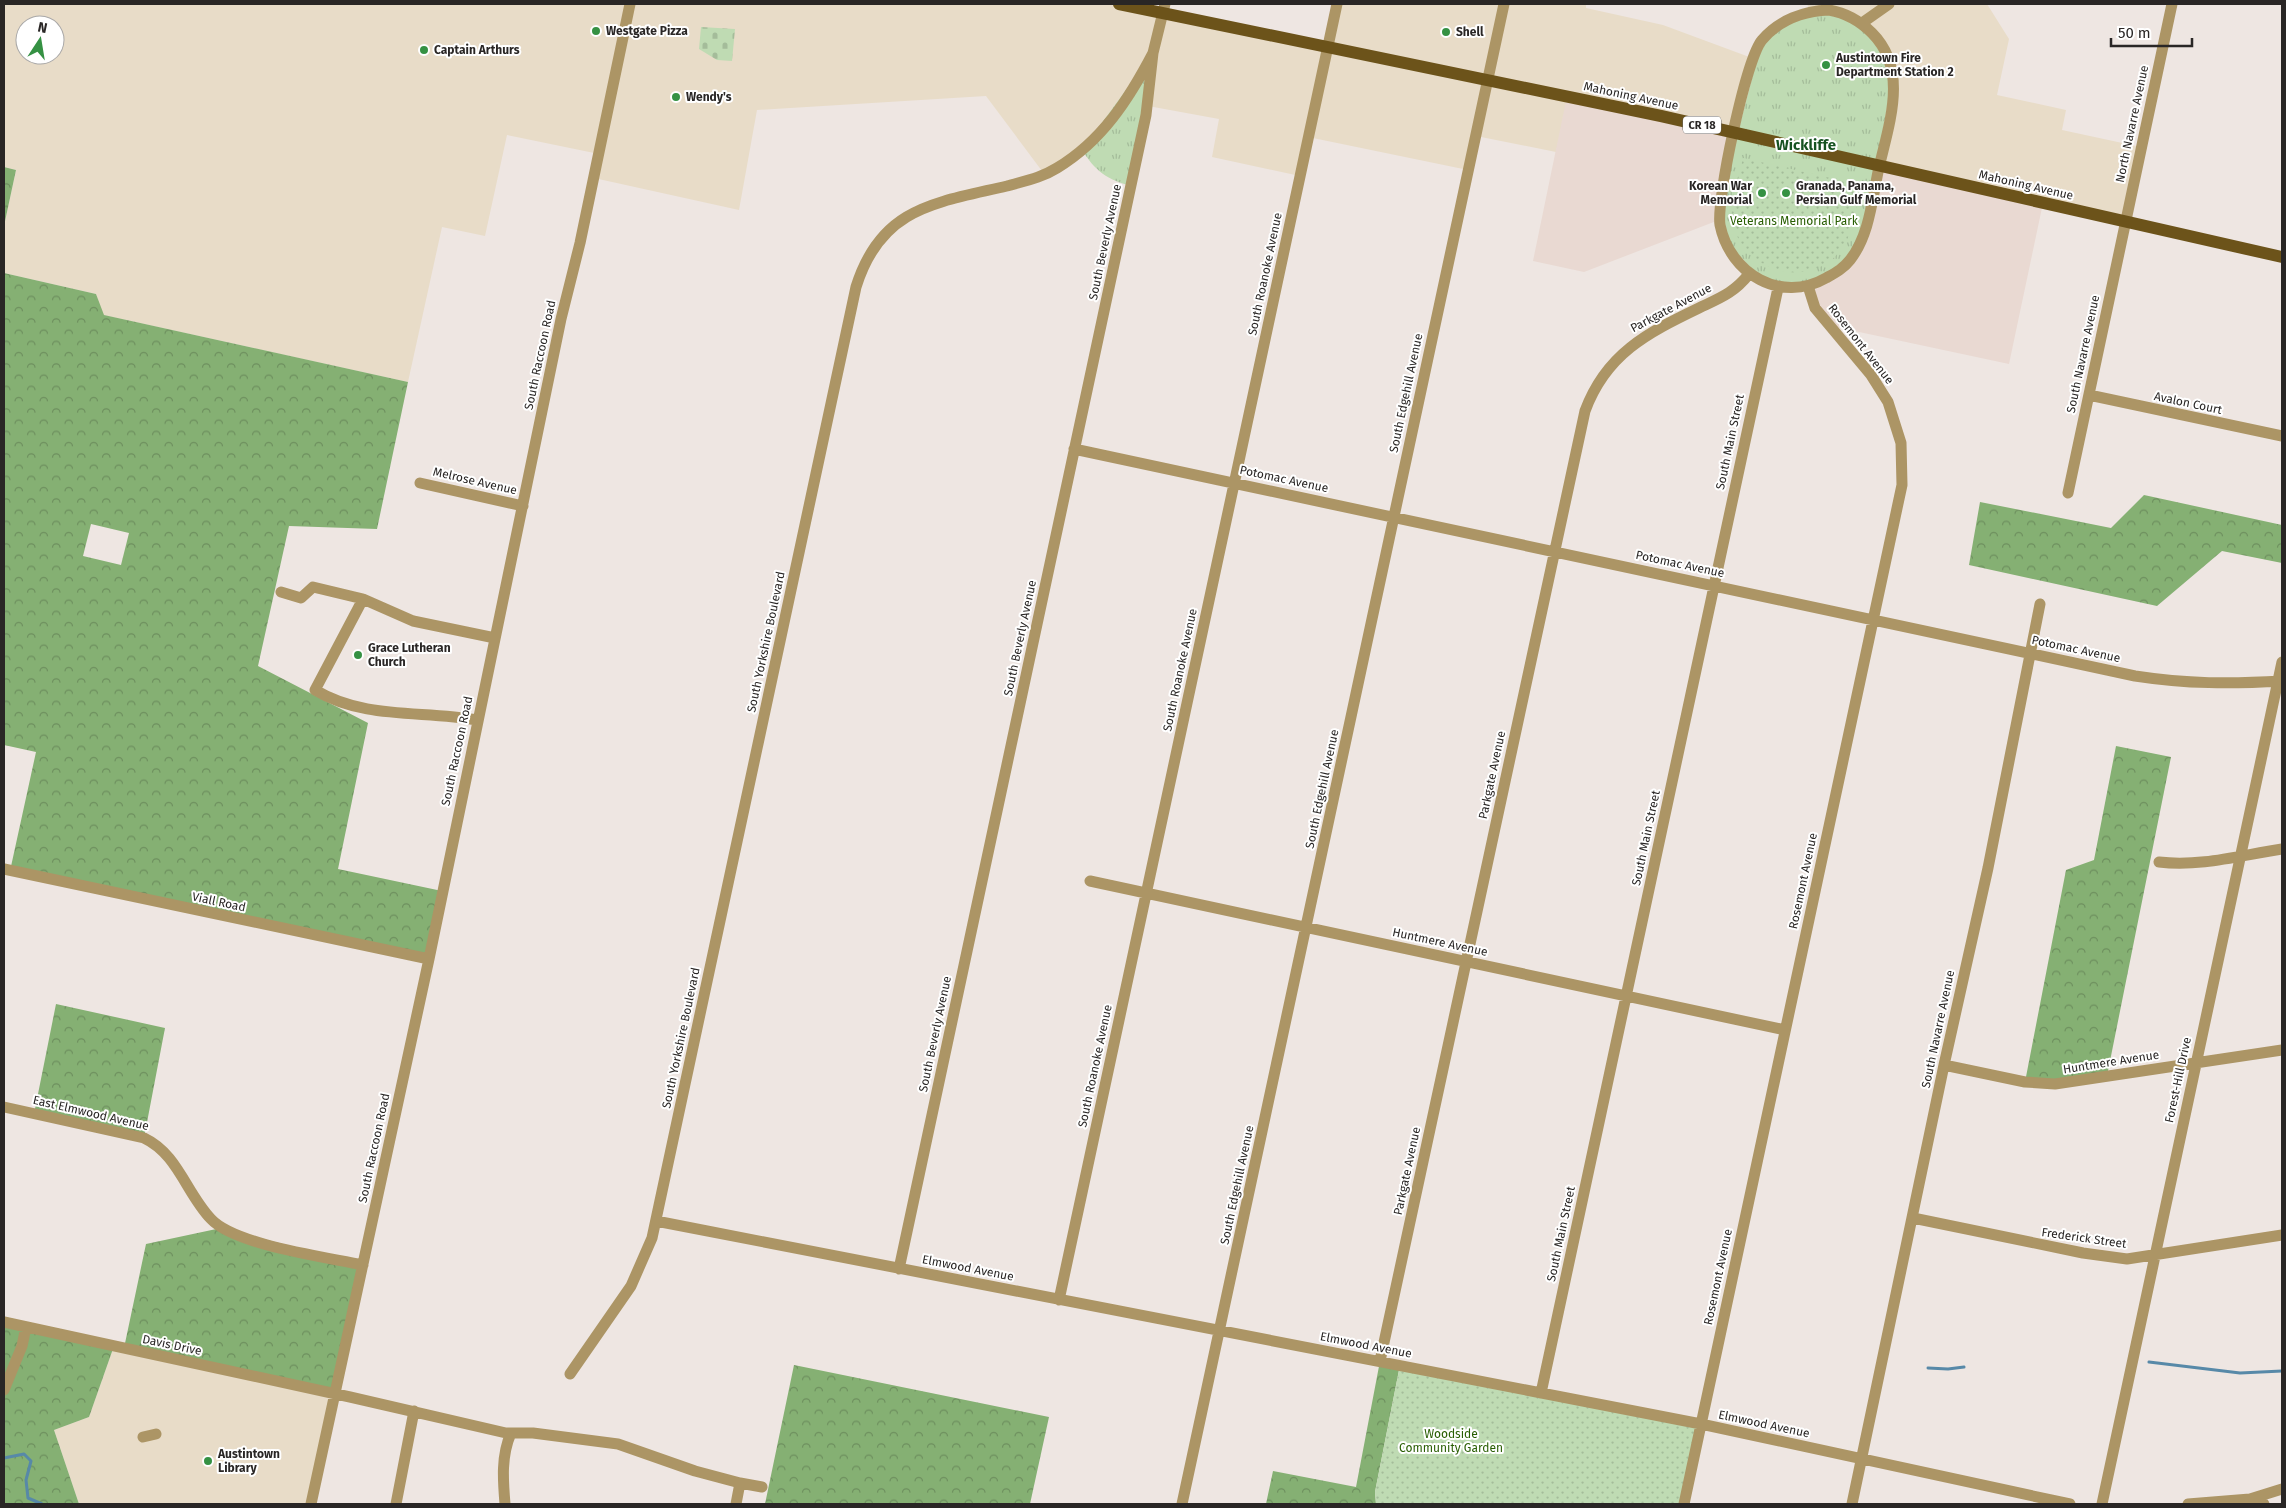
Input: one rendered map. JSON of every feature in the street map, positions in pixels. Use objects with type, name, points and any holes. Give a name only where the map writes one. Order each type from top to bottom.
[{"type":"main road","name":"Mahoning Avenue","points":[[1119,4],[1164,8],[1328,47],[1734,133],[2282,257]]},
{"type":"street","name":"South Raccoon Road","points":[[311,1504],[429,960],[561,319],[580,243],[630,4]]},
{"type":"street","name":"South Roanoke Avenue","points":[[1060,1300],[1337,4]]},
{"type":"street","name":"South Edgehill Avenue","points":[[1182,1504],[1504,4]]},
{"type":"street","points":[[1862,23],[1889,4]]},
{"type":"street","name":"North Navarre Avenue","points":[[2126,222],[2172,4]]},
{"type":"street","points":[[1809,7],[1837,8],[1862,23],[1885,49],[1893,71],[1893,99],[1867,226],[1857,250],[1840,270],[1808,286],[1778,288],[1760,281],[1749,274],[1727,246],[1719,220],[1721,197],[1750,64],[1758,47],[1778,26],[1809,7]]},
{"type":"street","name":"South Beverly Avenue","points":[[899,1269],[1146,115],[1153,53],[1164,8]]},
{"type":"street","name":"South Yorkshire Boulevard","points":[[570,1374],[632,1286],[647,1253],[656,1221],[850,316],[864,262],[884,235],[896,223],[918,210],[1036,178],[1074,157],[1114,118],[1135,88],[1153,53]]},
{"type":"street","name":"South Navarre Avenue","points":[[2068,493],[2126,222]]},
{"type":"street","name":"Parkgate Avenue","points":[[1380,1361],[1585,411],[1603,375],[1633,343],[1659,327],[1733,291],[1749,274]]},
{"type":"street","name":"Rosemont Avenue","points":[[1684,1504],[1902,486],[1901,442],[1896,423],[1881,389],[1815,308],[1808,286]]},
{"type":"street","name":"South Main Street","points":[[1541,1393],[1778,288]]},
{"type":"street","name":"Avalon Court","points":[[2089,395],[2282,436]]},
{"type":"street","name":"Potomac Avenue","points":[[1074,449],[1394,516],[2031,654],[2176,683],[2206,684],[2280,681]]},
{"type":"street","name":"Melrose Avenue","points":[[420,482],[523,506]]},
{"type":"street","points":[[281,592],[301,598],[313,587],[363,600],[413,621],[495,638]]},
{"type":"street","points":[[363,600],[315,690],[332,701],[360,709],[478,720]]},
{"type":"street","name":"South Navarre Avenue","points":[[1852,1504],[1944,1065],[1992,850],[2040,604]]},
{"type":"street","name":"Forest-Hill Drive","points":[[2102,1504],[2198,1063],[2240,857],[2280,681],[2282,662]]},
{"type":"street","points":[[2159,862],[2179,864],[2240,857],[2282,849]]},
{"type":"street","name":"Viall Road","points":[[4,870],[429,960]]},
{"type":"street","name":"Huntmere Avenue","points":[[1090,881],[1785,1030]]},
{"type":"street","name":"Huntmere Avenue","points":[[1944,1065],[2026,1082],[2054,1084],[2282,1050]]},
{"type":"street","name":"East Elmwood Avenue","points":[[4,1107],[144,1138],[155,1143],[168,1155],[210,1219],[221,1228],[240,1238],[363,1265]]},
{"type":"street","name":"Frederick Street","points":[[1913,1218],[2083,1254],[2127,1259],[2282,1236]]},
{"type":"street","name":"Elmwood Avenue","points":[[656,1221],[1701,1424],[2070,1504]]},
{"type":"street","name":"Davis Drive","points":[[4,1322],[511,1433],[534,1433],[618,1444],[695,1471],[762,1487]]},
{"type":"street","points":[[4,1390],[22,1346],[26,1327]]},
{"type":"street","points":[[396,1504],[414,1411]]},
{"type":"street","points":[[505,1504],[503,1474],[506,1444],[511,1433]]},
{"type":"street","points":[[143,1438],[156,1434]]},
{"type":"street","points":[[736,1504],[740,1483]]},
{"type":"street","points":[[2188,1504],[2250,1499],[2282,1489]]},
{"type":"street","points":[[2250,1499],[2264,1504]]},
{"type":"shaded area","points":[[4,4],[1119,4],[1327,47],[1337,4],[1586,4],[1586,8],[1663,25],[1752,58],[1734,133],[1568,96],[1556,152],[1476,136],[1468,170],[1308,137],[1300,176],[1212,157],[1219,119],[1148,106],[1114,118],[1045,175],[986,96],[757,110],[739,210],[594,178],[599,154],[507,135],[485,236],[442,227],[408,382],[103,315],[96,294],[4,273],[4,226],[16,170],[4,167]]},
{"type":"shaded area","points":[[1807,4],[1987,4],[2009,39],[1997,95],[2066,110],[2062,130],[2141,147],[2125,222],[1879,166]]},
{"type":"shaded area","points":[[1567,96],[1734,133],[1719,220],[1584,272],[1533,261]]},
{"type":"shaded area","points":[[1879,166],[2043,203],[2009,364],[1831,326],[1808,286]]},
{"type":"shaded area","points":[[114,1346],[335,1394],[311,1504],[79,1504],[54,1430],[89,1417]]},
{"type":"green space","points":[[1811,11],[1862,23],[1893,71],[1867,226],[1840,270],[1786,289],[1767,284],[1724,240],[1721,197],[1762,40]]},
{"type":"green space","points":[[701,27],[735,29],[732,61],[717,60],[699,49]]},
{"type":"green space","points":[[1153,53],[1131,186],[1115,181],[1103,174],[1092,164],[1082,150]]},
{"type":"green space","name":"Veterans Memorial Park","points":[[1743,158],[1861,185],[1850,233],[1843,247],[1830,261],[1815,269],[1798,272],[1782,271],[1766,265],[1751,255],[1740,242],[1733,225],[1732,209],[1734,192]]},
{"type":"green space","points":[[4,167],[16,170],[4,226]]},
{"type":"green space","points":[[4,273],[96,294],[104,315],[408,382],[377,529],[289,526],[258,666],[368,723],[338,869],[442,891],[429,959],[10,871],[36,752],[4,745]],"holes":[[[91,524],[129,533],[121,565],[83,556]]]},
{"type":"green space","points":[[2144,495],[2282,525],[2282,563],[2222,551],[2157,606],[1969,565],[1980,502],[2111,528]]},
{"type":"green space","points":[[2116,746],[2171,757],[2107,1076],[2025,1082],[2066,870],[2094,860]]},
{"type":"green space","points":[[56,1004],[165,1028],[144,1138],[34,1114]]},
{"type":"green space","points":[[221,1228],[363,1265],[335,1394],[124,1348],[146,1244]]},
{"type":"green space","points":[[4,1322],[114,1346],[89,1417],[54,1430],[79,1504],[4,1504]]},
{"type":"green space","points":[[1380,1361],[1400,1365],[1375,1492],[1376,1504],[1266,1504],[1273,1471],[1356,1487]]},
{"type":"green space","points":[[794,1365],[1049,1417],[1030,1504],[765,1504]]},
{"type":"green space","name":"Woodside Community Garden","points":[[1400,1365],[1701,1424],[1684,1504],[1376,1504],[1375,1492]]},
{"type":"waterway","points":[[2149,1362],[2240,1373],[2282,1371]]},
{"type":"waterway","points":[[1928,1368],[1948,1369],[1964,1367]]},
{"type":"waterway","points":[[4,1458],[24,1454],[31,1461],[26,1480],[28,1498],[42,1504]]},
{"type":"place","name":"Westgate Pizza","points":[[596,31]]},
{"type":"place","name":"Shell","points":[[1446,32]]},
{"type":"place","name":"Captain Arthurs","points":[[424,50]]},
{"type":"place","name":"Austintown Fire Department Station 2","points":[[1826,65]]},
{"type":"place","name":"Wendy's","points":[[676,97]]},
{"type":"place","name":"Korean War Memorial","points":[[1762,193]]},
{"type":"place","name":"Granada, Panama, Persian Gulf Memorial","points":[[1786,193]]},
{"type":"place","name":"Grace Lutheran Church","points":[[358,655]]},
{"type":"place","name":"Austintown Library","points":[[208,1461]]},
{"type":"district","name":"Wickliffe","points":[[1806,145]]}]
